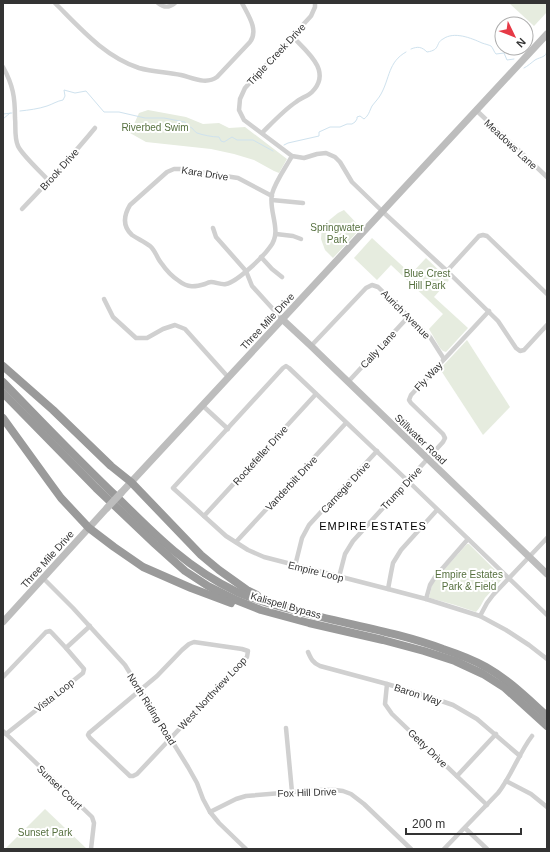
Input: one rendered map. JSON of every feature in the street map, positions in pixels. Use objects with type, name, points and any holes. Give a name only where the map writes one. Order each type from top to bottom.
[{"type":"highway","points":[[3,366],[53,410],[111,466],[131,482],[201,555],[247,590],[275,605]]},
{"type":"highway","name":"Kalispell Bypass","points":[[3,382],[159,539],[202,572],[236,591],[262,602],[383,631],[425,642],[457,653],[485,666],[508,681],[547,716]]},
{"type":"highway","name":"Kalispell Bypass","points":[[3,393],[96,488],[171,559],[185,571],[208,586],[249,606],[261,610],[424,650],[455,662],[483,674],[505,688],[547,726]]},
{"type":"highway","points":[[3,418],[50,484],[89,528],[143,567],[234,604],[249,606]]},
{"type":"main road","name":"Three Mile Drive","points":[[3,622],[202,405],[547,34]]},
{"type":"main road","name":"Stillwater Road","points":[[282,319],[547,574]]},
{"type":"street","points":[[55,3],[102,49],[129,64],[145,69],[206,81],[217,77],[253,37],[253,27],[242,3]]},
{"type":"street","points":[[158,3],[167,7],[170,7],[175,3]]},
{"type":"street","name":"Triple Creek Drive","points":[[292,156],[244,120],[239,110],[240,99],[245,88],[311,16],[315,3]]},
{"type":"street","points":[[262,133],[296,102],[311,93],[317,85],[320,75],[319,68],[314,59],[292,36]]},
{"type":"street","points":[[3,67],[14,93],[16,138],[18,146],[22,153],[49,181]]},
{"type":"street","name":"Meadows Lane","points":[[476,110],[547,177]]},
{"type":"street","name":"Brook Drive","points":[[22,209],[49,181],[95,128]]},
{"type":"street","points":[[246,271],[261,257],[274,241],[276,234],[272,198],[274,188],[292,156],[304,158],[326,153],[335,157],[340,162],[352,182],[489,311],[503,328],[516,348],[520,351],[524,350],[547,325]]},
{"type":"street","name":"Kara Drive","points":[[246,271],[233,281],[224,284],[211,282],[194,287],[186,286],[178,281],[161,264],[156,253],[150,246],[126,228],[124,221],[126,212],[130,205],[167,172],[174,169],[238,178],[272,198]]},
{"type":"street","points":[[272,198],[304,203]]},
{"type":"street","points":[[213,228],[216,237],[246,271],[252,286],[282,319]]},
{"type":"street","points":[[276,234],[293,236],[302,239]]},
{"type":"street","points":[[447,271],[479,236],[483,235],[487,236],[547,294]]},
{"type":"street","points":[[261,257],[282,277]]},
{"type":"street","name":"Aurich Avenue","points":[[311,346],[366,288],[372,285],[378,286],[430,336],[444,359]]},
{"type":"street","points":[[104,299],[113,317],[136,338],[147,338],[175,325],[185,329],[228,377]]},
{"type":"street","name":"Fly Way","points":[[428,459],[445,438],[443,434],[411,404],[409,400],[411,395],[489,311]]},
{"type":"street","name":"Cally Lane","points":[[348,382],[409,316]]},
{"type":"street","name":"Empire Loop","points":[[547,615],[377,451],[286,366],[173,488],[226,536],[248,550],[264,557],[295,566],[426,599],[480,616],[529,645],[547,660]]},
{"type":"street","name":"Rockefeller Drive","points":[[204,516],[316,394]]},
{"type":"street","points":[[202,405],[228,429]]},
{"type":"street","name":"Vanderbilt Drive","points":[[236,542],[346,422]]},
{"type":"street","name":"Carnegie Drive","points":[[295,566],[302,538],[309,525],[377,451]]},
{"type":"street","name":"Trump Drive","points":[[339,577],[345,554],[353,541],[428,459]]},
{"type":"street","points":[[388,589],[393,563],[401,550],[437,510]]},
{"type":"street","points":[[480,616],[493,595],[547,538]]},
{"type":"street","points":[[426,599],[430,585],[435,577],[468,539]]},
{"type":"street","name":"North Riding Road","points":[[43,578],[90,626],[125,665],[193,776],[210,812],[219,823],[246,849]]},
{"type":"street","points":[[66,648],[90,626]]},
{"type":"street","name":"Vista Loop","points":[[3,677],[46,632],[50,631],[84,669],[82,673],[4,732]]},
{"type":"street","name":"West Northview Loop","points":[[141,690],[182,650],[194,642],[248,651],[247,657],[171,738]]},
{"type":"street","name":"Baron Way","points":[[308,652],[315,664],[320,666],[422,694],[452,705],[477,719],[520,756]]},
{"type":"street","name":"Getty Drive","points":[[387,684],[384,704],[392,714],[487,805]]},
{"type":"street","points":[[141,690],[90,731],[89,736],[128,774],[133,776],[137,774],[171,738]]},
{"type":"street","points":[[286,728],[292,792]]},
{"type":"street","name":"Sunset Court","points":[[4,732],[92,817],[94,823],[91,849]]},
{"type":"street","points":[[456,776],[496,734]]},
{"type":"street","points":[[444,849],[498,793],[532,736]]},
{"type":"street","points":[[506,780],[531,794],[547,807]]},
{"type":"street","name":"Fox Hill Drive","points":[[210,812],[239,797],[255,794],[339,790],[358,799],[411,849]]},
{"type":"street","points":[[465,828],[488,849]]},
{"type":"green space","points":[[509,3],[547,3],[547,12],[534,26],[534,16],[523,16]]},
{"type":"green space","name":"Riverbed Swim","points":[[148,110],[186,117],[203,124],[219,123],[229,128],[245,127],[287,159],[279,173],[254,160],[234,154],[211,149],[146,142],[130,133],[139,113]]},
{"type":"green space","name":"Springwater Park","points":[[344,210],[361,228],[333,258],[325,250],[321,239],[322,226]]},
{"type":"green space","name":"Blue Crest Hill Park","points":[[372,238],[411,274],[426,258],[449,280],[434,297],[468,328],[446,352],[440,348],[429,329],[443,314],[391,265],[377,280],[354,258]]},
{"type":"green space","points":[[467,340],[510,407],[483,435],[440,369]]},
{"type":"green space","name":"Empire Estates Park & Field","points":[[467,544],[469,544],[503,578],[485,598],[476,612],[429,597],[433,582]]},
{"type":"green space","name":"Sunset Park","points":[[45,809],[87,849],[5,849]]},
{"type":"waterway","points":[[411,49],[420,48],[427,52],[431,51],[434,50],[443,39],[457,35],[468,37],[491,46],[496,54],[504,53],[507,60],[514,59]]},
{"type":"waterway","points":[[524,68],[535,60],[543,57],[547,50]]},
{"type":"waterway","points":[[284,145],[319,136],[319,132],[330,127],[340,127],[347,124],[352,124],[355,122],[357,117],[360,116],[364,119],[381,94],[393,65],[400,56],[406,52]]},
{"type":"waterway","points":[[20,111],[40,108],[63,100],[65,96],[64,90],[75,93],[86,91],[104,112],[119,112],[145,118],[164,118],[185,122],[197,133],[219,137],[221,141],[224,142],[232,137],[237,140],[253,140],[273,151]]},
{"type":"waterway","points":[[3,119],[10,113]]},
{"type":"waterway","points":[[3,114],[12,113]]},
{"type":"district","name":"EMPIRE ESTATES","points":[[373,526]]}]
